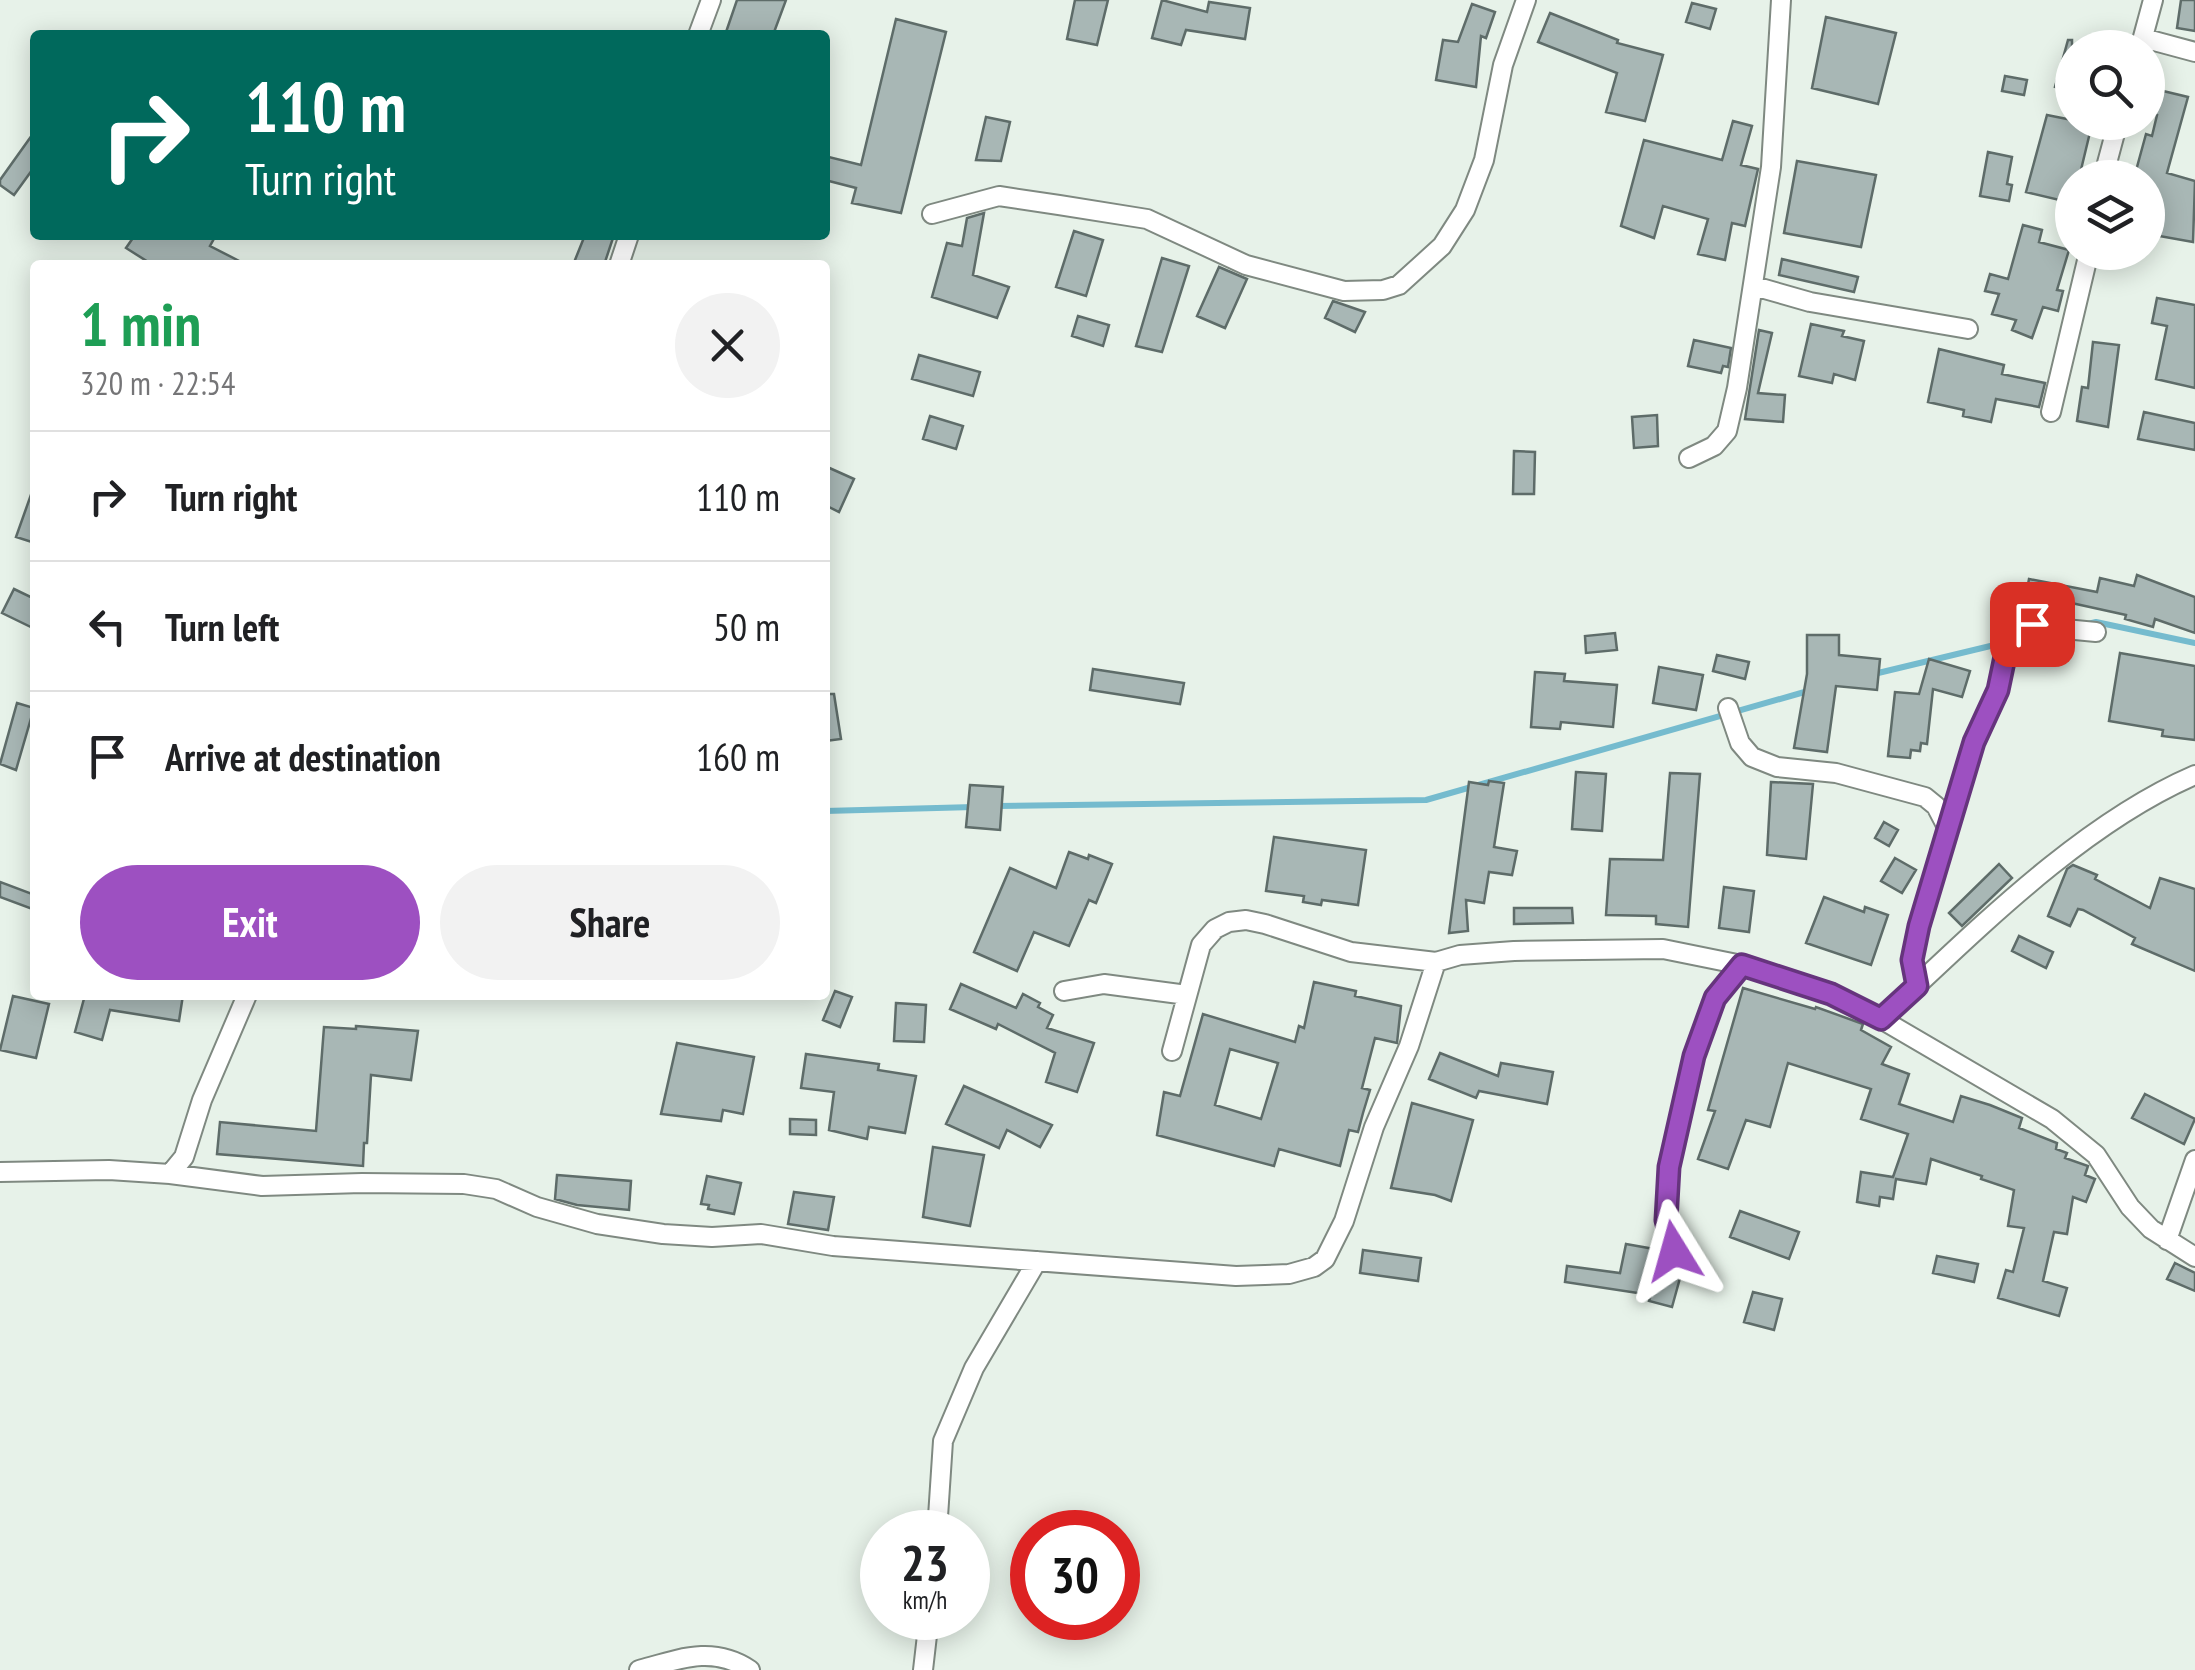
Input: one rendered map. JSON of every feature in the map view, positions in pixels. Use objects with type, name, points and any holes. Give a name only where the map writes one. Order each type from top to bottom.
[{"type":"street","points":[[700,30],[712,0]]},
{"type":"street","points":[[932,214],[999,196],[1147,219],[1246,265],[1344,291],[1383,290],[1399,285],[1442,246],[1466,210],[1484,160],[1503,65],[1526,0]]},
{"type":"street","points":[[1689,458],[1714,446],[1727,431],[1737,388],[1771,167],[1781,0]]},
{"type":"street","points":[[2145,30],[2153,0]]},
{"type":"street","points":[[2165,47],[2195,52]]},
{"type":"street","points":[[2051,412],[2085,270]]},
{"type":"street","points":[[1754,286],[1810,302],[1968,328]]},
{"type":"street","points":[[1917,986],[1912,960],[1974,742],[1998,690],[2007,647],[2023,625],[2096,632]]},
{"type":"street","points":[[1728,708],[1740,743],[1752,757],[1776,767],[1836,773],[1924,796],[1936,806],[1948,829]]},
{"type":"street","points":[[1881,1019],[2000,908],[2106,826],[2195,775]]},
{"type":"street","points":[[1172,1051],[1202,945],[1215,929],[1229,922],[1265,924],[1351,952],[1436,962],[1460,954],[1514,950],[1663,949],[1742,965],[1831,994],[1881,1019],[2052,1118],[2096,1156],[2130,1208],[2166,1240],[2195,1257]]},
{"type":"street","points":[[0,1172],[109,1170],[262,1186],[464,1184],[496,1189],[537,1208],[598,1224],[663,1234],[761,1234],[833,1246],[1236,1276],[1289,1274],[1314,1267],[1325,1259],[1344,1221],[1374,1127],[1409,1046],[1436,962]]},
{"type":"street","points":[[1674,1251],[1666,1220],[1669,1167],[1694,1056],[1715,998],[1742,965]]},
{"type":"street","points":[[1064,991],[1104,984],[1188,995]]},
{"type":"street","points":[[170,1174],[184,1158],[202,1100],[246,1000]]},
{"type":"street","points":[[184,1158],[197,1178]]},
{"type":"street","points":[[2166,1240],[2195,1160]]},
{"type":"street","points":[[938,1510],[943,1441],[974,1368],[1038,1261]]},
{"type":"street","points":[[923,1670],[926,1640]]},
{"type":"street","points":[[639,1670],[695,1654],[725,1658],[750,1670]]},
{"type":"building","points":[[737,0],[786,0],[775,30],[727,30]]},
{"type":"building","points":[[1075,0],[1108,0],[1097,45],[1067,39]]},
{"type":"building","points":[[1162,0],[1207,12],[1209,2],[1250,8],[1245,39],[1186,30],[1181,45],[1152,38]]},
{"type":"building","points":[[2181,0],[2195,0],[2195,31],[2177,28]]},
{"type":"building","points":[[1692,3],[1716,9],[1710,29],[1686,22]]},
{"type":"building","points":[[1472,4],[1495,12],[1486,38],[1481,36],[1476,87],[1436,80],[1443,40],[1458,42]]},
{"type":"building","points":[[1550,13],[1618,40],[1617,43],[1663,55],[1645,121],[1606,112],[1617,73],[1538,42]]},
{"type":"building","points":[[1826,17],[1896,33],[1878,104],[1812,88]]},
{"type":"building","points":[[896,19],[946,32],[901,213],[852,203],[856,188],[830,181],[830,157],[861,165]]},
{"type":"building","points":[[2005,76],[2027,80],[2024,95],[2002,91]]},
{"type":"building","points":[[2165,91],[2188,97],[2167,173],[2195,181],[2193,242],[2165,237],[2165,160],[2139,160],[2144,140],[2165,140]]},
{"type":"building","points":[[2047,115],[2055,117],[2055,140],[2088,140],[2083,160],[2055,160],[2055,199],[2026,192]]},
{"type":"building","points":[[986,117],[1010,122],[1001,161],[976,160]]},
{"type":"building","points":[[1733,121],[1752,126],[1741,165],[1758,169],[1745,226],[1732,223],[1725,260],[1698,254],[1708,219],[1663,206],[1654,238],[1621,226],[1644,140],[1722,160]]},
{"type":"building","points":[[30,138],[30,173],[14,195],[0,185]]},
{"type":"building","points":[[1988,152],[2012,157],[2007,184],[2012,185],[2009,201],[1980,196]]},
{"type":"building","points":[[1797,161],[1876,175],[1861,247],[1784,233]]},
{"type":"building","points":[[984,213],[973,275],[1009,287],[997,318],[932,297],[947,243],[962,246],[967,218]]},
{"type":"building","points":[[2023,225],[2042,230],[2039,242],[2055,246],[2055,270],[2063,270],[2057,290],[2063,291],[2058,311],[2043,307],[2032,338],[2012,330],[2016,320],[1992,314],[1999,294],[1985,291],[1990,274],[2008,279]]},
{"type":"building","points":[[1074,231],[1103,240],[1086,296],[1056,287]]},
{"type":"building","points":[[132,240],[213,240],[210,246],[237,260],[145,260],[126,248]]},
{"type":"building","points":[[583,240],[612,240],[606,260],[575,260]]},
{"type":"building","points":[[1162,258],[1189,266],[1162,352],[1136,346]]},
{"type":"building","points":[[1782,259],[1858,277],[1854,292],[1779,275]]},
{"type":"building","points":[[1219,267],[1247,279],[1225,328],[1197,316]]},
{"type":"building","points":[[2157,298],[2195,305],[2195,388],[2156,379],[2167,326],[2152,323]]},
{"type":"building","points":[[1333,301],[1365,312],[1355,332],[1325,318]]},
{"type":"building","points":[[1078,316],[1109,325],[1103,346],[1072,336]]},
{"type":"building","points":[[1811,324],[1844,331],[1842,336],[1864,341],[1855,380],[1834,374],[1832,383],[1799,376]]},
{"type":"building","points":[[1759,330],[1772,333],[1758,393],[1785,395],[1783,422],[1745,419]]},
{"type":"building","points":[[1694,340],[1731,348],[1728,367],[1723,366],[1721,373],[1688,366]]},
{"type":"building","points":[[2093,342],[2119,345],[2108,427],[2077,421],[2082,387],[2088,388]]},
{"type":"building","points":[[1939,349],[2004,365],[2002,374],[2045,383],[2039,407],[1996,399],[1991,422],[1963,416],[1964,410],[1928,402]]},
{"type":"building","points":[[919,355],[980,372],[973,396],[912,379]]},
{"type":"building","points":[[2144,412],[2195,423],[2195,450],[2138,439]]},
{"type":"building","points":[[1657,415],[1658,446],[1634,448],[1632,417]]},
{"type":"building","points":[[930,416],[963,426],[956,449],[923,439]]},
{"type":"building","points":[[1514,451],[1535,452],[1534,494],[1513,494]]},
{"type":"building","points":[[830,468],[854,479],[839,512],[830,508]]},
{"type":"building","points":[[30,497],[30,541],[16,537]]},
{"type":"building","points":[[2137,575],[2195,597],[2195,633],[2155,619],[2153,627],[2125,619],[2126,615],[2067,602],[2065,614],[2024,606],[2029,579],[2097,592],[2100,578],[2134,586]]},
{"type":"building","points":[[14,589],[30,597],[30,627],[2,613]]},
{"type":"building","points":[[1615,633],[1617,650],[1586,653],[1585,636]]},
{"type":"building","points":[[1807,635],[1839,635],[1839,655],[1880,659],[1877,690],[1836,686],[1827,752],[1794,748],[1807,674]]},
{"type":"building","points":[[2120,653],[2195,666],[2195,740],[2162,736],[2163,730],[2109,721]]},
{"type":"building","points":[[1717,655],[1749,662],[1745,679],[1713,671]]},
{"type":"building","points":[[1929,659],[1970,671],[1962,697],[1933,689],[1927,744],[1921,743],[1920,751],[1911,750],[1910,758],[1888,756],[1895,692],[1919,694]]},
{"type":"building","points":[[1659,667],[1703,675],[1696,710],[1653,703]]},
{"type":"building","points":[[1093,669],[1184,683],[1180,704],[1090,690]]},
{"type":"building","points":[[1535,672],[1565,674],[1564,681],[1617,685],[1613,727],[1561,722],[1560,729],[1531,727]]},
{"type":"building","points":[[830,694],[834,694],[841,739],[830,740]]},
{"type":"building","points":[[17,703],[30,707],[30,722],[16,770],[0,764]]},
{"type":"building","points":[[1576,772],[1606,774],[1602,831],[1572,829]]},
{"type":"building","points":[[1670,773],[1700,774],[1688,927],[1656,924],[1656,916],[1606,915],[1610,859],[1663,860]]},
{"type":"building","points":[[1489,781],[1504,783],[1494,847],[1517,851],[1512,875],[1489,872],[1484,903],[1466,900],[1468,931],[1449,933],[1469,782],[1488,785]]},
{"type":"building","points":[[1771,782],[1813,784],[1806,859],[1767,855]]},
{"type":"building","points":[[970,785],[1003,787],[1000,830],[966,827]]},
{"type":"building","points":[[1884,822],[1898,830],[1889,846],[1875,838]]},
{"type":"building","points":[[1274,837],[1366,850],[1358,905],[1322,900],[1321,905],[1303,902],[1304,896],[1266,891]]},
{"type":"building","points":[[1069,852],[1112,864],[1096,903],[1089,900],[1069,946],[1034,932],[1017,971],[974,952],[1010,868],[1056,888]]},
{"type":"building","points":[[1895,858],[1916,870],[1902,893],[1881,881]]},
{"type":"building","points":[[1999,864],[2012,878],[1962,926],[1949,913]]},
{"type":"building","points":[[2073,865],[2150,908],[2160,878],[2195,889],[2195,971],[2132,944],[2135,938],[2083,910],[2078,909],[2070,926],[2048,916],[2067,869]]},
{"type":"building","points":[[0,882],[30,893],[30,908],[0,897]]},
{"type":"building","points":[[1724,887],[1754,891],[1749,932],[1719,928]]},
{"type":"building","points":[[1824,897],[1864,912],[1865,907],[1888,915],[1871,965],[1806,943]]},
{"type":"building","points":[[1514,908],[1572,908],[1573,923],[1514,924]]},
{"type":"building","points":[[2019,936],[2053,952],[2046,968],[2012,951]]},
{"type":"building","points":[[1314,982],[1401,1006],[1397,1043],[1375,1038],[1362,1088],[1370,1090],[1358,1132],[1349,1130],[1340,1166],[1279,1149],[1274,1166],[1157,1135],[1164,1092],[1180,1096],[1203,1014],[1295,1042],[1299,1026],[1304,1028]],"holes":[[[1230,1049],[1278,1063],[1261,1119],[1215,1105]]]},
{"type":"building","points":[[961,984],[1016,1008],[1023,994],[1053,1015],[1047,1028],[1094,1043],[1077,1092],[1046,1082],[1055,1053],[998,1024],[996,1029],[950,1009]]},
{"type":"building","points":[[1743,988],[1863,1024],[1861,1030],[1891,1047],[1882,1064],[1909,1074],[1899,1104],[1953,1122],[1961,1096],[1990,1105],[2022,1118],[2019,1128],[2057,1143],[2056,1149],[2067,1153],[2065,1158],[2088,1166],[2085,1175],[2095,1179],[2086,1202],[2073,1197],[2067,1234],[2054,1232],[2043,1281],[2067,1288],[2059,1316],[1998,1298],[2006,1270],[2013,1272],[2024,1228],[2008,1226],[2014,1190],[1931,1159],[1926,1184],[1896,1179],[1893,1199],[1880,1197],[1879,1206],[1857,1202],[1861,1172],[1893,1177],[1908,1134],[1861,1119],[1871,1089],[1788,1063],[1770,1127],[1746,1120],[1728,1169],[1698,1159],[1715,1111],[1708,1110]]},
{"type":"building","points":[[835,991],[852,997],[840,1027],[823,1020]]},
{"type":"building","points":[[13,996],[49,1004],[36,1058],[0,1050]]},
{"type":"building","points":[[84,1000],[182,1000],[179,1021],[110,1010],[102,1040],[75,1032]]},
{"type":"building","points":[[896,1003],[926,1005],[924,1042],[894,1041]]},
{"type":"building","points":[[324,1027],[418,1031],[411,1080],[371,1075],[363,1166],[217,1154],[220,1122],[316,1131]]},
{"type":"building","points":[[677,1043],[754,1057],[743,1114],[723,1110],[721,1121],[661,1114]]},
{"type":"building","points":[[1440,1053],[1498,1076],[1501,1063],[1553,1072],[1547,1104],[1479,1091],[1476,1098],[1429,1079]]},
{"type":"building","points":[[806,1054],[879,1064],[878,1070],[916,1076],[905,1133],[869,1127],[867,1139],[829,1130],[834,1092],[801,1088]]},
{"type":"building","points":[[964,1086],[1052,1125],[1040,1147],[1007,1130],[999,1148],[946,1124]]},
{"type":"building","points":[[2145,1094],[2195,1119],[2184,1144],[2132,1118]]},
{"type":"building","points":[[1412,1103],[1473,1120],[1451,1201],[1391,1188]]},
{"type":"building","points":[[790,1119],[816,1120],[816,1135],[790,1134]]},
{"type":"building","points":[[933,1147],[984,1155],[970,1226],[923,1217]]},
{"type":"building","points":[[557,1175],[631,1181],[629,1210],[555,1199]]},
{"type":"building","points":[[707,1176],[741,1183],[734,1214],[701,1204]]},
{"type":"building","points":[[794,1192],[834,1197],[828,1230],[788,1224]]},
{"type":"building","points":[[1740,1211],[1799,1232],[1789,1259],[1730,1237]]},
{"type":"building","points":[[1626,1244],[1654,1249],[1672,1263],[1685,1260],[1672,1307],[1649,1301],[1651,1295],[1565,1282],[1567,1266],[1620,1273]]},
{"type":"building","points":[[1363,1250],[1421,1258],[1418,1281],[1360,1273]]},
{"type":"building","points":[[1937,1256],[1978,1264],[1974,1282],[1933,1273]]},
{"type":"building","points":[[2175,1263],[2195,1273],[2195,1291],[2167,1279]]},
{"type":"building","points":[[1753,1292],[1782,1299],[1774,1330],[1744,1322]]},
{"type":"waterway","points":[[2088,624],[2096,622],[2195,643]]},
{"type":"waterway","points":[[1874,674],[2007,642]]},
{"type":"waterway","points":[[996,806],[1426,800],[1808,691]]},
{"type":"waterway","points":[[830,811],[974,807]]},
{"type":"route","points":[[1674,1251],[1666,1220],[1669,1167],[1694,1056],[1715,998],[1742,965],[1831,994],[1881,1019],[1917,986],[1912,960],[1919,926],[1974,742],[1998,690],[2007,647],[2023,625],[2032,624]]}]
